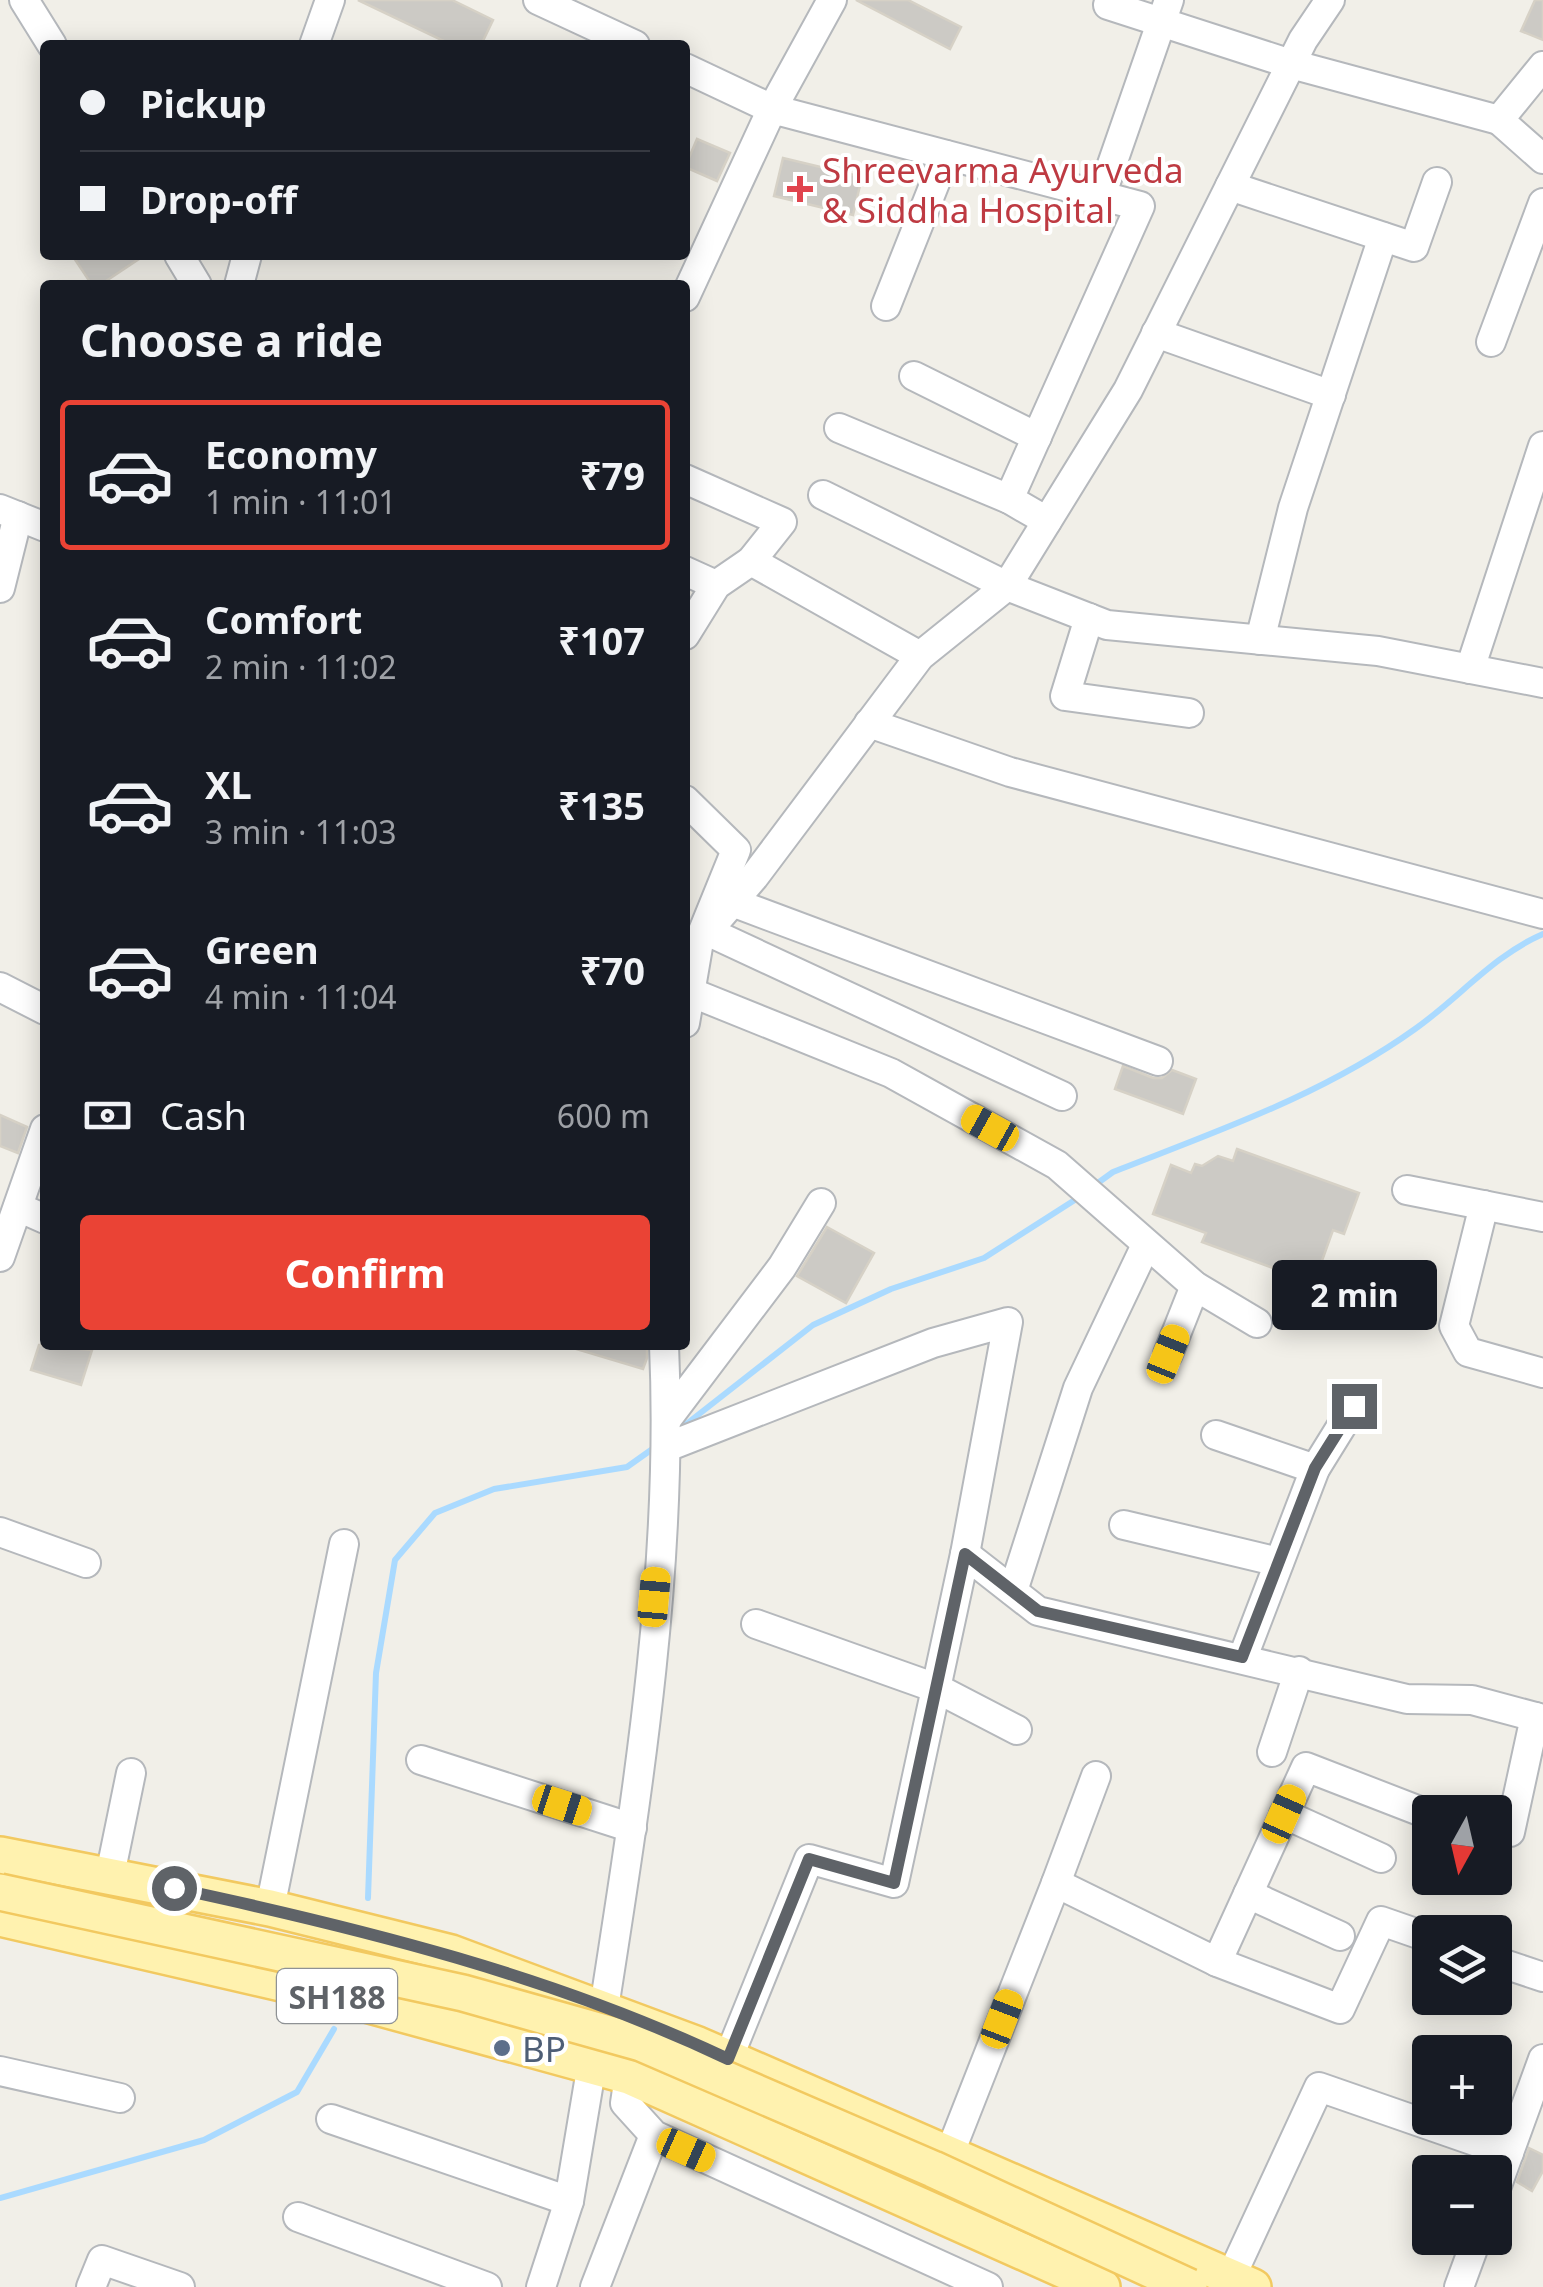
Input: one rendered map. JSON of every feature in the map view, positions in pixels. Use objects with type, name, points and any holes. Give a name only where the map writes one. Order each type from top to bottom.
[{"type":"main road","name":"SH188","points":[[0,1855],[270,1908],[451,1953],[604,2008],[949,2155]]},
{"type":"main road","points":[[0,1892],[463,1993],[640,2043],[933,2169],[1189,2287]]},
{"type":"main road","name":"SH188","points":[[0,1906],[263,1958],[579,2044],[717,2094],[1152,2287]]},
{"type":"main road","name":"SH188","points":[[0,1918],[334,1995],[592,2064],[670,2092],[866,2181]]},
{"type":"main road","points":[[592,2064],[604,2008]]},
{"type":"main road","points":[[949,2155],[1242,2282]]},
{"type":"main road","points":[[866,2181],[1102,2287]]},
{"type":"street","points":[[24,0],[49,40]]},
{"type":"street","points":[[316,40],[330,0]]},
{"type":"street","points":[[538,0],[624,40]]},
{"type":"street","points":[[690,287],[772,109],[832,0]]},
{"type":"street","points":[[700,939],[920,656],[1007,586],[1128,390],[1291,64],[1330,0]]},
{"type":"street","points":[[1108,6],[1165,11],[1291,64],[1500,120],[1543,159]]},
{"type":"street","points":[[1101,196],[1165,11]]},
{"type":"street","points":[[1500,120],[1543,66]]},
{"type":"street","points":[[690,70],[772,109],[1140,206],[1008,499]]},
{"type":"street","points":[[886,306],[946,155]]},
{"type":"street","points":[[1230,186],[1414,248],[1438,182]]},
{"type":"street","points":[[1491,342],[1543,202]]},
{"type":"street","points":[[1260,640],[1294,508],[1383,237]]},
{"type":"street","points":[[1156,333],[1331,396]]},
{"type":"street","points":[[914,376],[1036,437]]},
{"type":"street","points":[[840,428],[1008,499],[1047,521]]},
{"type":"street","points":[[1470,669],[1543,446]]},
{"type":"street","points":[[690,481],[782,522],[751,561],[716,585],[690,627]]},
{"type":"street","points":[[822,495],[1007,586],[1107,625],[1378,651],[1543,684]]},
{"type":"street","points":[[0,588],[9,513],[40,526]]},
{"type":"street","points":[[751,561],[920,656]]},
{"type":"street","points":[[690,573],[716,585]]},
{"type":"street","points":[[1089,618],[1066,696],[1189,713]]},
{"type":"street","points":[[870,723],[1010,772],[1543,914]]},
{"type":"street","points":[[690,805],[736,850],[700,939],[690,995]]},
{"type":"street","points":[[700,939],[1158,1061]]},
{"type":"street","points":[[700,939],[1062,1096]]},
{"type":"street","points":[[700,939],[891,1073],[1057,1165],[1196,1286],[1257,1322]]},
{"type":"street","points":[[0,987],[40,1007]]},
{"type":"street","points":[[0,1257],[40,1143]]},
{"type":"street","points":[[1407,1190],[1543,1217]]},
{"type":"street","points":[[667,1435],[782,1267],[821,1202]]},
{"type":"street","points":[[1484,1205],[1454,1326],[1468,1352],[1543,1373]]},
{"type":"street","points":[[18,1207],[40,1217]]},
{"type":"street","points":[[1013,1591],[1078,1388],[1146,1245]]},
{"type":"street","points":[[1168,1354],[1196,1286]]},
{"type":"street","points":[[667,1435],[1008,1322],[965,1554],[894,1883],[809,1859],[728,2059]]},
{"type":"street","points":[[604,2008],[632,1828],[667,1435],[664,1350]]},
{"type":"street","points":[[1242,1657],[1315,1468],[1354,1406]]},
{"type":"street","points":[[1216,1436],[1315,1468]]},
{"type":"street","points":[[1124,1526],[1279,1562]]},
{"type":"street","points":[[0,1532],[86,1563]]},
{"type":"street","points":[[270,1908],[344,1544]]},
{"type":"street","points":[[965,1554],[1038,1611],[1406,1699],[1472,1700],[1539,1718],[1512,1824]]},
{"type":"street","points":[[756,1624],[936,1688],[1016,1730]]},
{"type":"street","points":[[1272,1752],[1299,1671]]},
{"type":"street","points":[[420,1760],[632,1828]]},
{"type":"street","points":[[1217,1962],[1306,1767],[1412,1808]]},
{"type":"street","points":[[110,1875],[130,1773]]},
{"type":"street","points":[[949,2155],[1096,1776]]},
{"type":"street","points":[[1284,1814],[1381,1858]]},
{"type":"street","points":[[1056,1883],[1217,1962],[1340,2010],[1381,1921],[1412,1932]]},
{"type":"street","points":[[1248,1894],[1340,1936]]},
{"type":"street","points":[[1512,1967],[1543,1977]]},
{"type":"street","points":[[1242,2282],[1319,2087],[1509,2154],[1535,2107],[1543,2059]]},
{"type":"street","points":[[540,2287],[569,2200],[592,2064]]},
{"type":"street","points":[[0,2071],[120,2098]]},
{"type":"street","points":[[629,2076],[626,2102],[654,2136],[988,2287]]},
{"type":"street","points":[[332,2119],[569,2200]]},
{"type":"street","points":[[595,2287],[654,2136]]},
{"type":"street","points":[[846,2223],[866,2181]]},
{"type":"street","points":[[298,2218],[487,2287]]},
{"type":"street","points":[[1459,2287],[1471,2255]]},
{"type":"street","points":[[91,2287],[102,2260],[180,2287]]},
{"type":"building","points":[[358,0],[452,0],[493,20],[483,40],[442,40]]},
{"type":"building","points":[[856,0],[908,0],[961,27],[950,49]]},
{"type":"building","points":[[1535,0],[1543,0],[1543,40],[1521,31]]},
{"type":"building","points":[[697,139],[730,153],[717,181],[690,169],[690,155]]},
{"type":"building","points":[[783,158],[862,177],[853,215],[774,196]]},
{"type":"building","points":[[75,260],[138,260],[108,280],[89,280]]},
{"type":"building","points":[[1123,1066],[1153,1078],[1162,1078],[1172,1070],[1196,1079],[1183,1114],[1115,1089]]},
{"type":"building","points":[[0,1115],[27,1127],[18,1153],[0,1146]]},
{"type":"building","points":[[1237,1149],[1359,1193],[1344,1234],[1333,1230],[1314,1283],[1202,1242],[1206,1233],[1153,1214],[1171,1165],[1191,1173],[1195,1164],[1202,1166],[1218,1156],[1233,1161]]},
{"type":"building","points":[[827,1227],[874,1253],[846,1303],[797,1276]]},
{"type":"building","points":[[39,1345],[40,1350],[92,1350],[81,1385],[31,1370]]},
{"type":"building","points":[[579,1350],[647,1350],[643,1369]]},
{"type":"building","points":[[1529,2148],[1543,2155],[1543,2171],[1532,2191],[1517,2182]]},
{"type":"waterway","points":[[1095,1185],[1113,1172],[1268,1110],[1344,1073],[1415,1029],[1493,965],[1543,934]]},
{"type":"waterway","points":[[680,1429],[813,1325],[891,1289],[984,1258],[1081,1196]]},
{"type":"waterway","points":[[368,1898],[376,1673],[395,1560],[435,1513],[494,1489],[627,1467],[658,1445]]},
{"type":"waterway","points":[[0,2198],[204,2140],[297,2092],[334,2029]]},
{"type":"place","name":"Shreevarma Ayurveda & Siddha Hospital","points":[[800,189]]},
{"type":"place","name":"BP","points":[[502,2048]]},
{"type":"route","points":[[174,1888],[451,1953],[604,2008],[728,2059],[809,1859],[894,1883],[965,1554],[1038,1611],[1242,1657],[1315,1468],[1354,1406]]}]
